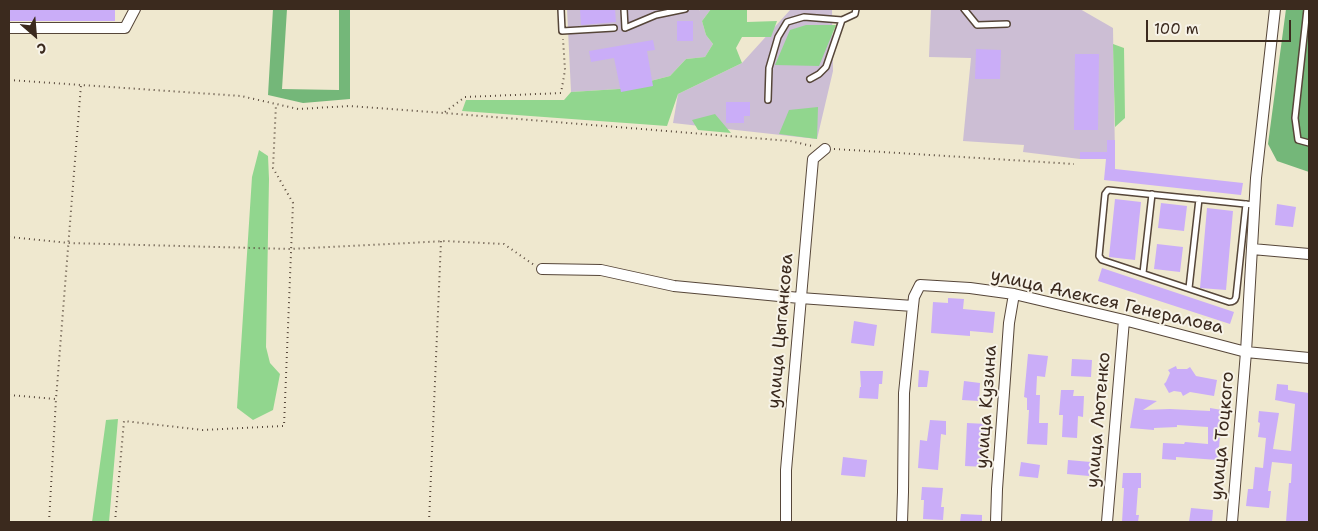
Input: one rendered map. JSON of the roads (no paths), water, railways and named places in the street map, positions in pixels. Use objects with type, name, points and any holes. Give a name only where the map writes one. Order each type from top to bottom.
[{"type":"street","points":[[9,28],[125,28],[135,9]]},
{"type":"street","name":"улица Тоцкого","points":[[1232,522],[1252,250],[1250,205],[1256,178],[1275,9]]},
{"type":"street","name":"улица Цыганкова","points":[[786,522],[786,470],[813,159],[825,149]]},
{"type":"street","points":[[1252,250],[1309,254]]},
{"type":"street","points":[[542,270],[601,270],[674,286],[913,306],[904,393],[902,522]]},
{"type":"street","name":"улица Алексея Генералова","points":[[913,306],[914,297],[920,285],[970,288],[1014,294],[1246,352],[1309,358]]},
{"type":"street","name":"улица Кузина","points":[[996,522],[1009,323],[1014,294]]},
{"type":"street","name":"улица Лютенко","points":[[1107,522],[1124,320]]},
{"type":"lane","points":[[561,9],[562,31],[614,28]]},
{"type":"lane","points":[[624,9],[625,28],[656,15],[685,9]]},
{"type":"lane","points":[[768,100],[768,68],[778,37],[787,22],[804,16],[842,20],[855,14],[856,9]]},
{"type":"lane","points":[[964,9],[977,25],[1008,24]]},
{"type":"lane","points":[[1307,9],[1295,118],[1298,140],[1309,143]]},
{"type":"lane","points":[[810,79],[826,67],[842,20]]},
{"type":"lane","points":[[1110,190],[1250,205],[1235,299],[1229,302],[1100,258],[1098,254],[1106,192],[1110,190]]},
{"type":"lane","points":[[1143,273],[1152,194]]},
{"type":"lane","points":[[1189,288],[1199,199]]}]
